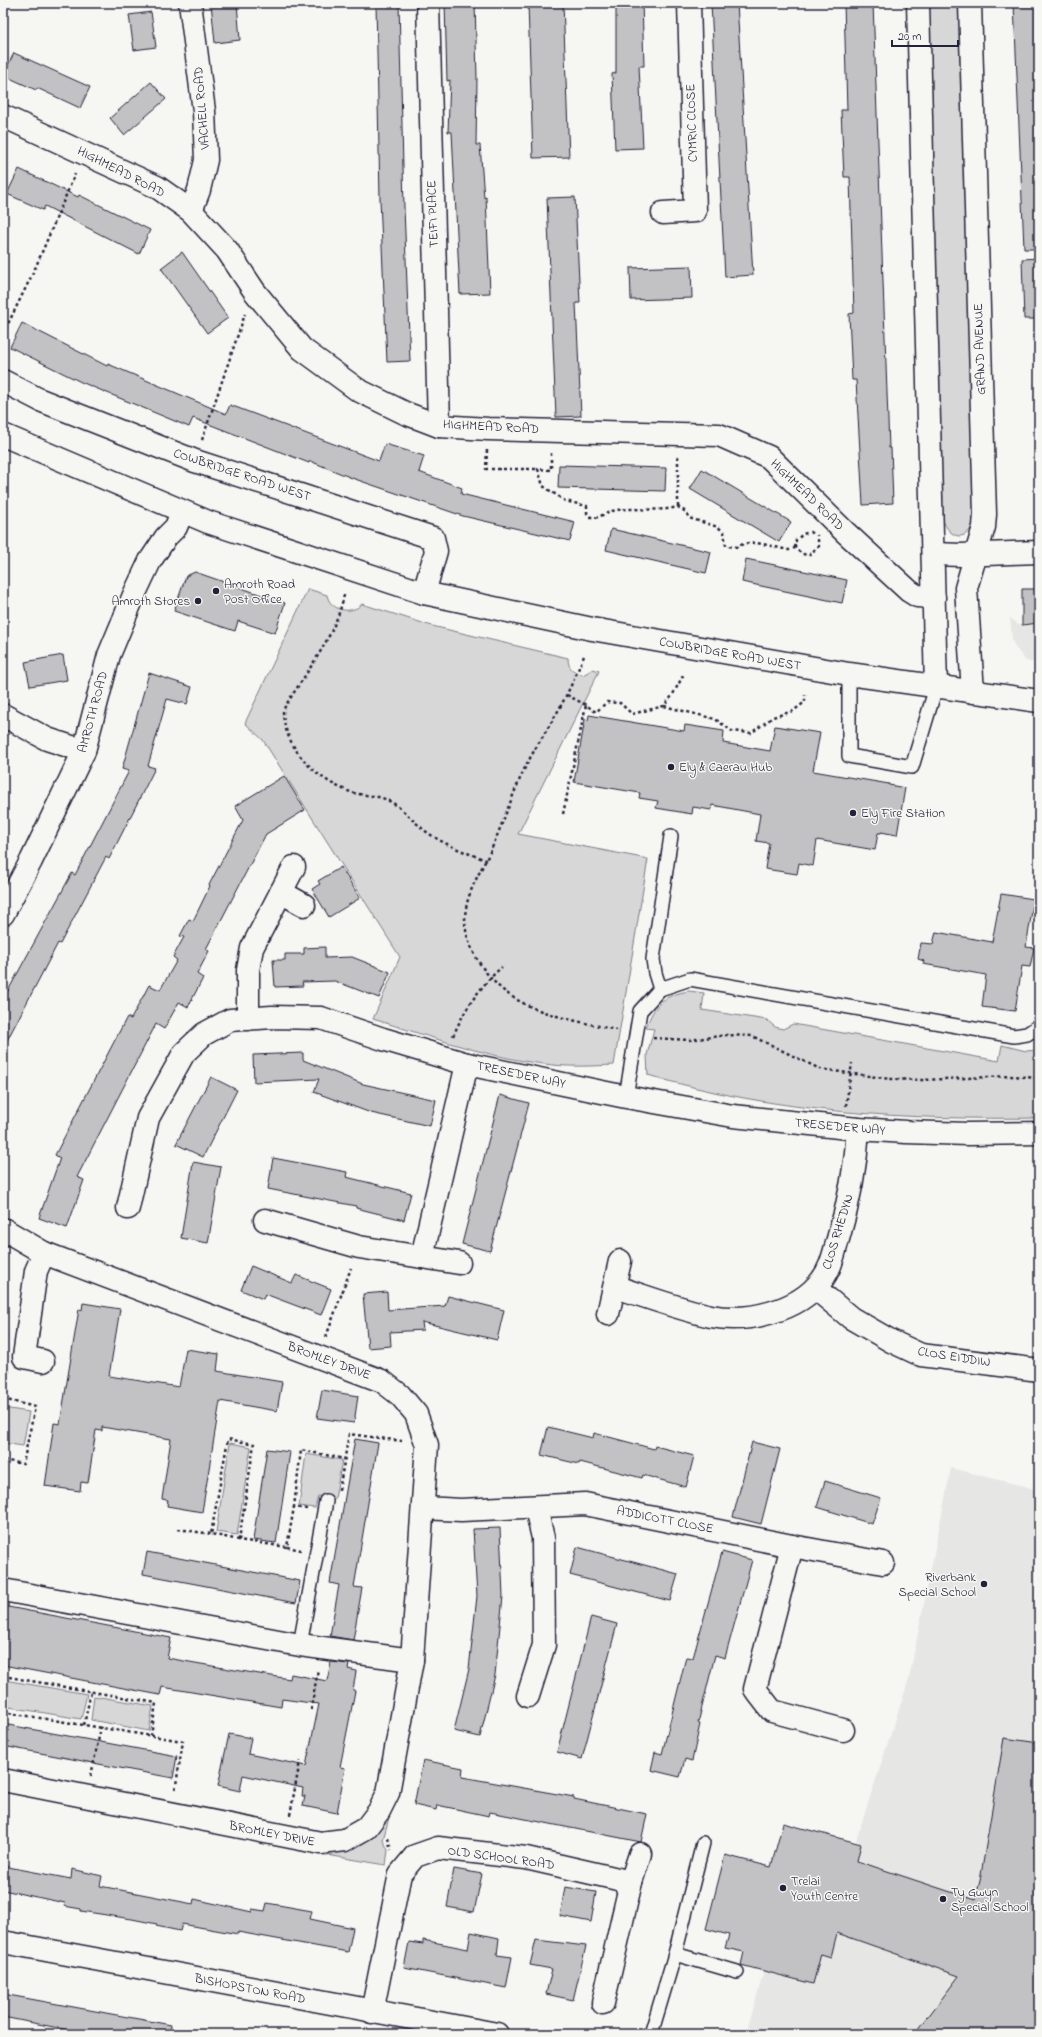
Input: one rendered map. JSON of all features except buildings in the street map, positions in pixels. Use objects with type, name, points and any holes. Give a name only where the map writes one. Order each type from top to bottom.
[{"type":"main road","name":"VACHELL ROAD","points":[[190,3],[204,111],[206,160],[199,190],[191,211]]},
{"type":"main road","name":"TEIFI PLACE","points":[[428,3],[439,426]]},
{"type":"main road","name":"CYMRIC CLOSE","points":[[663,213],[695,211],[689,3]]},
{"type":"main road","points":[[918,3],[934,554],[936,687]]},
{"type":"main road","name":"GRAND AVENUE","points":[[970,3],[985,514],[976,554],[966,588],[973,692]]},
{"type":"main road","name":"HIGHMEAD ROAD","points":[[3,116],[157,187],[191,211],[227,250],[254,292],[302,349],[358,390],[405,413],[439,426],[488,429],[719,435],[769,457],[832,519],[909,591],[916,596],[934,597]]},
{"type":"main road","name":"COWBRIDGE ROAD WEST","points":[[3,381],[40,400],[195,461],[433,538],[436,551],[424,593]]},
{"type":"main road","name":"COWBRIDGE ROAD WEST","points":[[3,435],[182,512],[266,542],[424,593],[592,630],[849,674],[1039,701]]},
{"type":"main road","name":"AMROTH ROAD","points":[[3,914],[31,861],[84,751],[112,644],[150,561],[166,537],[176,527],[182,512]]},
{"type":"main road","points":[[934,554],[1039,552]]},
{"type":"main road","points":[[3,715],[47,739],[84,751]]},
{"type":"main road","points":[[248,1019],[248,970],[252,948],[294,867]]},
{"type":"main road","points":[[281,892],[304,905]]},
{"type":"main road","name":"TRESEDER WAY","points":[[128,1208],[148,1118],[184,1053],[204,1034],[230,1020],[272,1017],[320,1018],[466,1064],[626,1097],[733,1116],[852,1121],[962,1134],[1039,1133]]},
{"type":"main road","points":[[422,1256],[466,1064]]},
{"type":"main road","name":"CLOS RHEDYN","points":[[616,1287],[712,1316],[748,1318],[785,1309],[815,1288],[828,1269],[842,1224],[853,1180],[852,1121]]},
{"type":"main road","points":[[265,1220],[359,1247],[459,1263]]},
{"type":"main road","name":"BROMLEY DRIVE","points":[[3,1229],[44,1253],[382,1381],[400,1395],[416,1414],[427,1445],[424,1508],[412,1660],[388,1793],[379,1811],[366,1828],[345,1840],[321,1844],[3,1780]]},
{"type":"main road","points":[[43,1361],[24,1357],[36,1272],[44,1253]]},
{"type":"main road","points":[[608,1314],[616,1287],[620,1261]]},
{"type":"main road","name":"CLOS EIDDIW","points":[[815,1288],[851,1318],[891,1341],[920,1354],[1039,1370]]},
{"type":"main road","name":"ADDICOTT CLOSE","points":[[424,1508],[461,1510],[536,1508],[585,1504],[883,1563]]},
{"type":"main road","points":[[528,1696],[544,1645],[543,1538],[536,1508]]},
{"type":"main road","points":[[792,1546],[755,1689],[772,1711],[843,1730]]},
{"type":"main road","points":[[3,1590],[300,1646],[412,1660]]},
{"type":"main road","name":"OLD SCHOOL ROAD","points":[[400,1874],[416,1856],[438,1848],[526,1858],[631,1882]]},
{"type":"main road","points":[[603,2002],[631,1882],[640,1854]]},
{"type":"main road","points":[[372,2012],[400,1874]]},
{"type":"main road","name":"BISHOPSTON ROAD","points":[[3,1942],[496,2034]]},
{"type":"lane","points":[[849,674],[849,756],[912,767],[936,687]]},
{"type":"lane","points":[[660,989],[654,973],[653,959],[671,836]]},
{"type":"lane","points":[[626,1097],[640,1011],[660,989],[690,979],[1014,1036],[1027,1034],[1038,1029]]},
{"type":"lane","points":[[300,1646],[325,1506]]},
{"type":"lane","points":[[651,2034],[675,1954],[703,1843]]},
{"type":"lane","points":[[675,1954],[737,1972]]},
{"type":"path","points":[[3,334],[34,271],[85,153]]},
{"type":"path","points":[[195,461],[244,315],[262,301]]},
{"type":"path","points":[[488,429],[486,469],[551,470],[552,430]]},
{"type":"path","points":[[678,434],[678,507]]},
{"type":"path","points":[[538,469],[543,486],[565,501],[587,506],[587,513],[592,518],[599,518],[613,511],[666,510],[678,507],[686,512],[689,518],[718,527],[724,532],[726,546],[738,547],[742,543],[750,542],[789,550],[795,548]]},
{"type":"path","points":[[816,536],[832,519]]},
{"type":"path","points":[[810,532],[816,536],[819,546],[815,552],[809,555],[802,554],[795,548],[796,540],[803,534],[810,532]]},
{"type":"path","points":[[344,595],[342,607],[331,634],[283,710],[283,718],[288,732],[298,752],[309,766],[337,786],[352,792],[379,796],[391,802],[431,835],[468,854],[486,860]]},
{"type":"path","points":[[584,656],[566,695],[522,774],[486,860],[469,896],[465,921],[467,934],[474,950],[490,978],[508,994],[541,1011],[558,1017],[626,1033]]},
{"type":"path","points":[[664,706],[672,696],[684,674]]},
{"type":"path","points":[[566,695],[596,712],[607,702],[620,704],[632,714],[664,706],[715,719],[732,731],[751,733],[773,717],[793,711],[805,702],[805,695]]},
{"type":"path","points":[[564,814],[586,705]]},
{"type":"path","points":[[446,1058],[462,1016],[470,1002],[490,978],[502,967]]},
{"type":"path","points":[[651,1038],[689,1040],[727,1035],[752,1036],[820,1069],[890,1079],[922,1080],[1011,1076],[1039,1078]]},
{"type":"path","points":[[852,1063],[850,1074],[852,1121]]},
{"type":"path","points":[[318,1358],[359,1247]]},
{"type":"path","points":[[3,1399],[35,1406],[23,1464],[3,1460]]},
{"type":"path","points":[[294,1507],[325,1506],[337,1501],[350,1434],[427,1445]]},
{"type":"path","points":[[211,1534],[228,1439],[254,1444],[239,1540]]},
{"type":"path","points":[[178,1528],[239,1540],[287,1547],[294,1507],[301,1450],[345,1458]]},
{"type":"path","points":[[311,1710],[322,1649]]},
{"type":"path","points":[[3,1676],[156,1703],[151,1736]]},
{"type":"path","points":[[84,1725],[91,1692]]},
{"type":"path","points":[[3,1712],[183,1741],[171,1814]]},
{"type":"path","points":[[88,1797],[101,1728]]},
{"type":"path","points":[[286,1836],[300,1761]]},
{"type":"path","points":[[389,1833],[387,1840],[400,1874]]},
{"type":"shaded area","points":[[926,3],[961,3],[975,518],[968,532],[959,536],[954,535],[945,526],[942,518]]},
{"type":"shaded area","points":[[308,589],[327,595],[332,605],[342,610],[353,609],[362,604],[432,626],[568,658],[570,667],[583,675],[593,669],[599,671],[518,834],[648,859],[614,1065],[561,1066],[507,1058],[484,1053],[373,1019],[400,957],[263,740],[245,723]]},
{"type":"shaded area","points":[[1010,617],[1018,625],[1039,624],[1039,664],[1026,661],[1015,647],[1012,640]]},
{"type":"shaded area","points":[[689,991],[704,993],[702,1010],[767,1020],[775,1027],[783,1029],[793,1024],[999,1061],[1002,1045],[1026,1051],[1039,1050],[1039,1118],[940,1117],[842,1112],[744,1098],[696,1088],[648,1075],[647,1055],[654,1029],[646,1028],[649,1020],[661,1002],[673,995]]},
{"type":"shaded area","points":[[3,1408],[29,1412],[23,1446],[3,1443]]},
{"type":"shaded area","points":[[230,1443],[251,1447],[237,1535],[216,1532]]},
{"type":"shaded area","points":[[306,1454],[342,1460],[335,1499],[318,1496],[315,1508],[299,1506]]},
{"type":"shaded area","name":"Ty Gwyn Special School","points":[[951,1468],[1039,1490],[1039,2034],[746,2034],[764,1971],[813,1984],[821,1954],[831,1956],[861,1844],[856,1840],[909,1679]]},
{"type":"shaded area","points":[[4,1680],[87,1694],[81,1719],[3,1706]]},
{"type":"shaded area","points":[[94,1696],[153,1706],[149,1731],[91,1720]]},
{"type":"shaded area","points":[[391,1810],[383,1840],[388,1850],[386,1865],[321,1854]]},
{"type":"place","name":"Amroth Road Post Office","points":[[216,591]]},
{"type":"place","name":"Amroth Stores","points":[[198,601]]},
{"type":"place","name":"Ely & Caerau Hub","points":[[671,767]]},
{"type":"place","name":"Ely Fire Station","points":[[853,813]]},
{"type":"place","name":"Riverbank Special School","points":[[984,1584]]},
{"type":"place","name":"Trelai Youth Centre","points":[[783,1888]]},
{"type":"place","name":"Ty Gwyn Special School","points":[[943,1899]]}]
